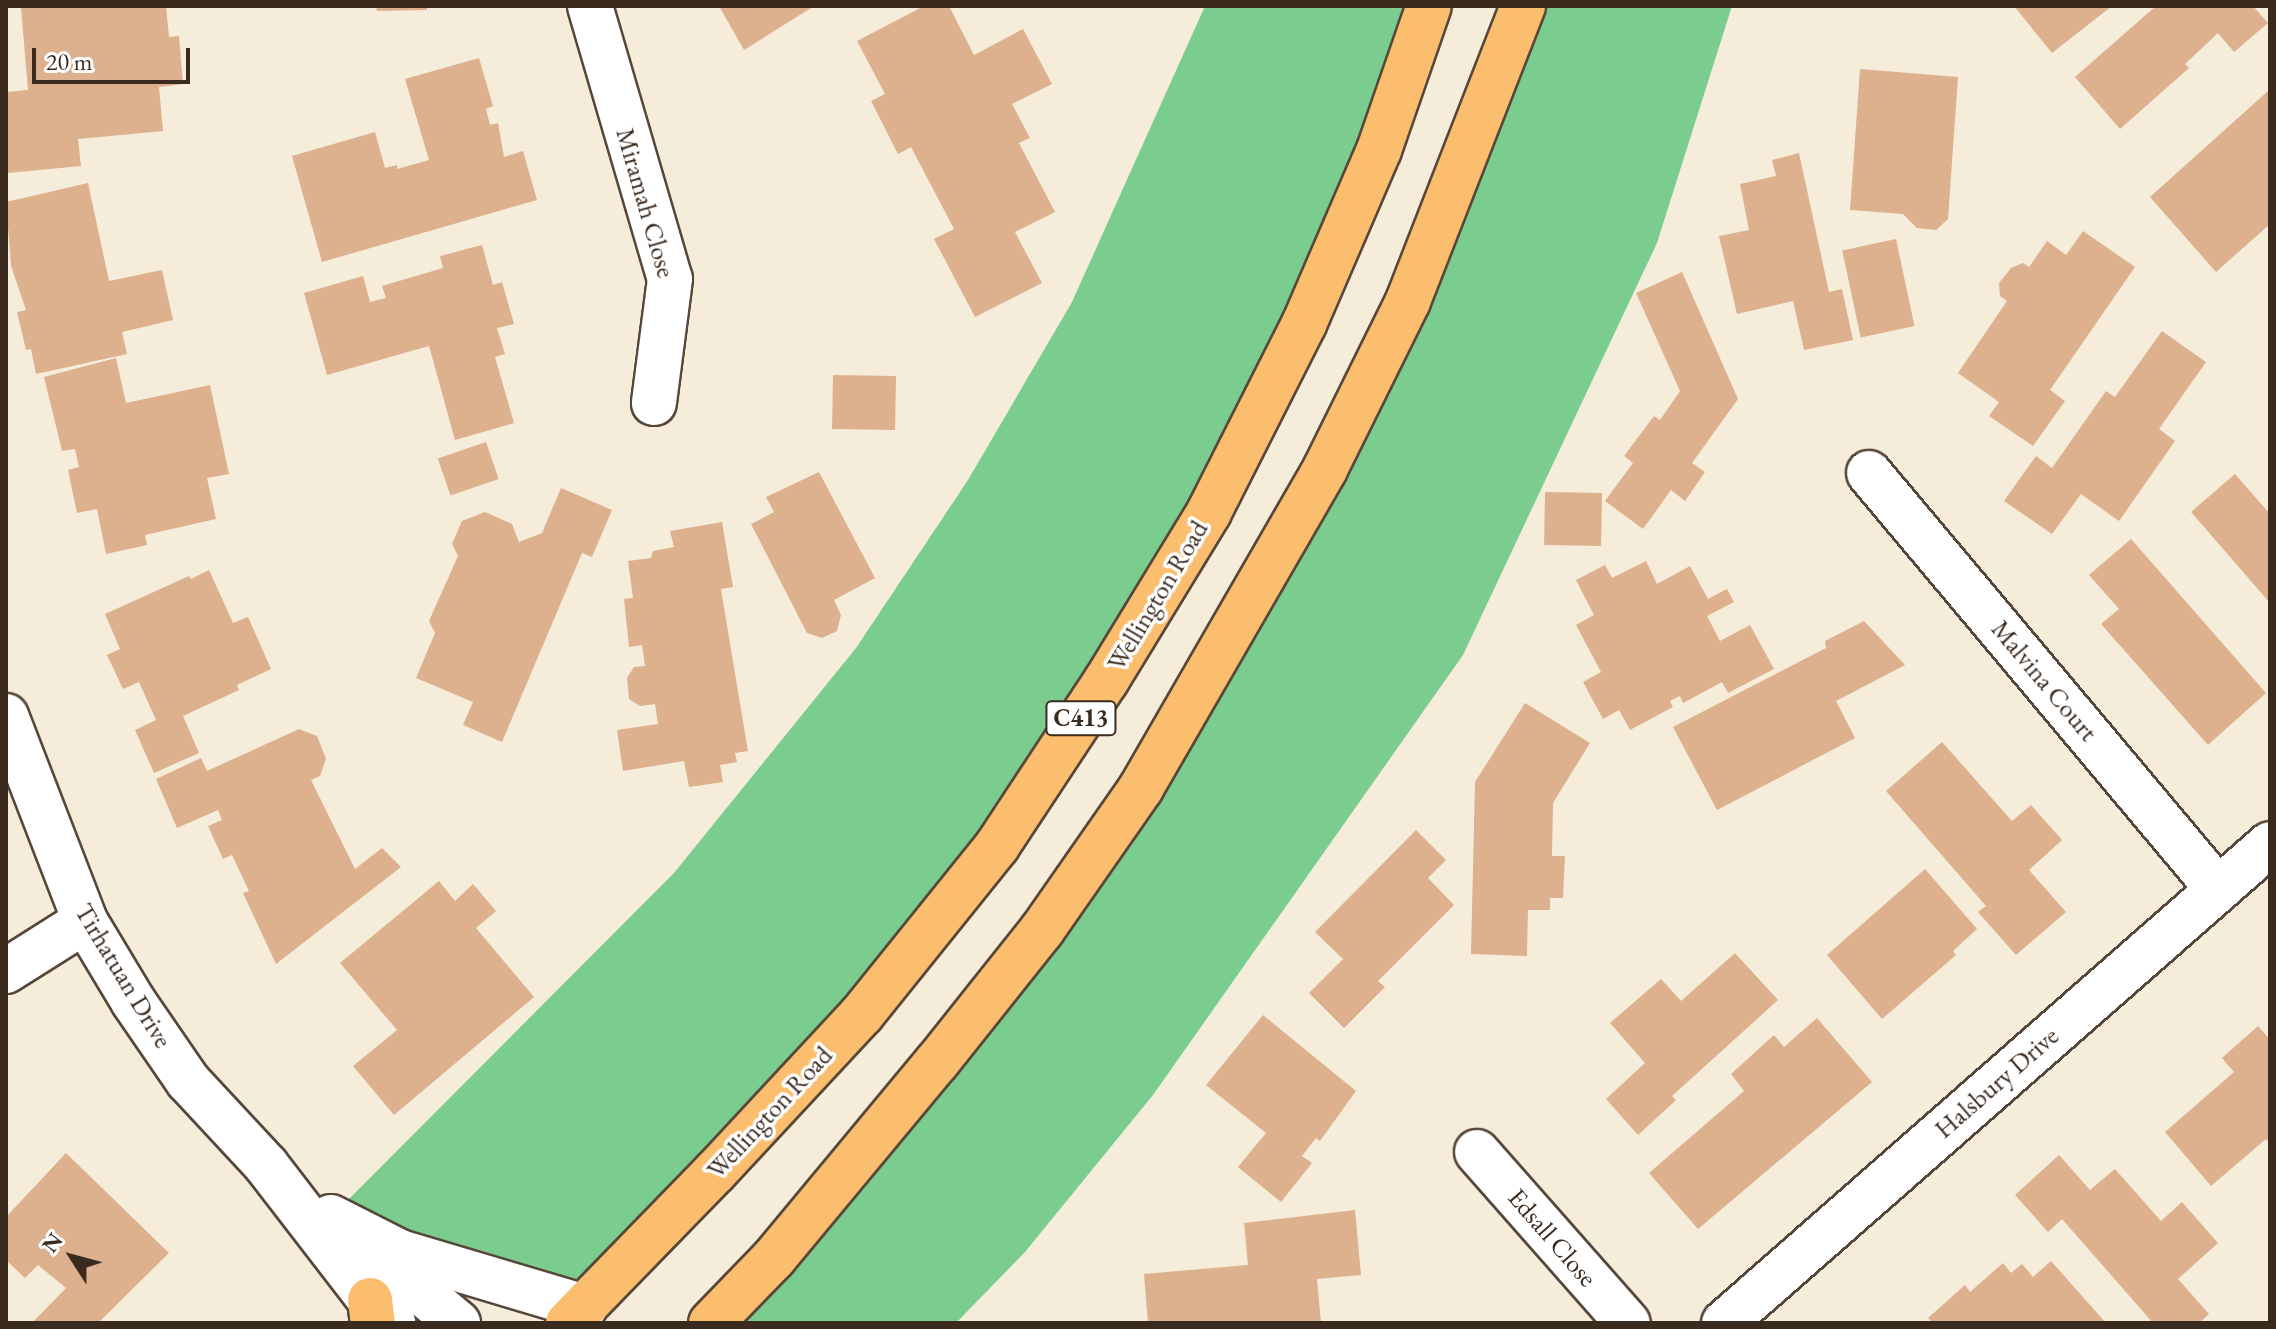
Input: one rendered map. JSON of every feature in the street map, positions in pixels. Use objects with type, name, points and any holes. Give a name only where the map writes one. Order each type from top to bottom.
[{"type":"main road","name":"Wellington Road","points":[[577,1315],[862,1014],[997,846],[1106,681],[1209,512],[1304,324],[1379,150],[1429,6]]},
{"type":"main road","points":[[711,1323],[774,1258],[965,1026],[1042,930],[1141,788],[1325,469],[1408,301],[1523,6]]},
{"type":"street","name":"Miramah Close","points":[[590,6],[670,279],[654,403]]},
{"type":"street","name":"Malvina Court","points":[[1869,473],[2218,889]]},
{"type":"street","name":"Tirhatuan Drive","points":[[6,716],[85,921],[188,1081],[266,1165],[379,1315]]},
{"type":"street","name":"Halsbury Drive","points":[[1724,1323],[2270,844]]},
{"type":"street","points":[[6,971],[85,921]]},
{"type":"street","name":"Edsall Close","points":[[1477,1152],[1628,1323]]},
{"type":"street","name":"Tirhatuan Drive","points":[[266,1165],[458,1323]]},
{"type":"street","name":"Tirhatuan Drive","points":[[331,1217],[400,1252],[577,1315]]},
{"type":"green space","points":[[1205,6],[1429,6],[1304,324],[997,846],[585,1307],[331,1217],[674,873],[856,648],[968,480],[1072,302]]},
{"type":"green space","points":[[1523,6],[1732,6],[1657,243],[1463,655],[1153,1095],[1025,1252],[956,1323],[711,1323],[937,1061],[1325,469]]},
{"type":"building","points":[[166,6],[169,37],[179,36],[183,84],[159,87],[163,131],[78,139],[81,166],[8,173],[6,92],[28,90],[21,8]]},
{"type":"building","points":[[376,6],[427,6],[427,10],[377,11]]},
{"type":"building","points":[[719,6],[814,6],[744,50]]},
{"type":"building","points":[[924,6],[949,6],[974,55],[1023,29],[1052,84],[1012,104],[1030,138],[1019,143],[1055,212],[1015,232],[1042,283],[975,317],[934,239],[954,229],[911,147],[898,154],[871,101],[885,94],[857,41]]},
{"type":"building","points":[[2014,6],[2112,6],[2052,53]]},
{"type":"building","points":[[2156,6],[2253,6],[2268,23],[2234,52],[2218,33],[2185,64],[2189,68],[2120,129],[2075,77]]},
{"type":"building","points":[[479,58],[493,106],[486,109],[490,125],[498,123],[504,157],[523,151],[537,200],[322,262],[292,156],[375,132],[385,168],[397,165],[397,169],[429,160],[405,79]]},
{"type":"building","points":[[1860,69],[1958,77],[1948,219],[1936,230],[1917,228],[1903,214],[1850,210]]},
{"type":"building","points":[[2268,91],[2270,224],[2216,272],[2150,197]]},
{"type":"building","points":[[1799,153],[1829,292],[1842,289],[1853,340],[1804,350],[1793,301],[1737,314],[1719,236],[1749,230],[1740,184],[1776,176],[1772,160]]},
{"type":"building","points":[[88,183],[109,281],[162,270],[173,320],[122,332],[127,354],[36,374],[31,349],[26,350],[17,312],[26,310],[11,266],[6,202]]},
{"type":"building","points":[[2083,231],[2135,267],[2050,390],[2065,401],[2033,446],[1989,416],[1999,402],[1958,373],[2007,301],[2000,296],[1999,283],[2011,268],[2023,263],[2029,267],[2047,241],[2066,255]]},
{"type":"building","points":[[1896,239],[1915,326],[1861,337],[1842,250]]},
{"type":"building","points":[[482,245],[493,285],[502,282],[514,324],[497,328],[505,354],[495,357],[514,423],[455,440],[429,346],[327,375],[304,293],[363,276],[370,302],[386,298],[382,286],[443,268],[440,256]]},
{"type":"building","points":[[1682,272],[1738,399],[1692,463],[1705,472],[1685,501],[1671,490],[1643,529],[1605,501],[1633,463],[1624,456],[1654,416],[1660,420],[1680,391],[1636,293]]},
{"type":"building","points":[[2162,331],[2206,362],[2159,429],[2175,441],[2119,521],[2081,494],[2052,534],[2004,501],[2036,456],[2052,468],[2106,391],[2115,397]]},
{"type":"building","points":[[116,358],[126,403],[210,385],[229,474],[207,478],[216,519],[145,535],[147,545],[106,554],[97,509],[77,513],[68,470],[79,467],[75,449],[62,451],[44,377]]},
{"type":"building","points":[[833,375],[896,376],[895,430],[832,429]]},
{"type":"building","points":[[486,442],[499,479],[450,495],[438,459]]},
{"type":"building","points":[[819,472],[875,578],[834,600],[841,615],[837,631],[822,638],[807,633],[751,524],[774,512],[766,497]]},
{"type":"building","points":[[2235,474],[2270,514],[2270,603],[2191,512]]},
{"type":"building","points":[[561,488],[612,510],[592,557],[582,553],[502,742],[463,725],[473,702],[416,678],[435,633],[429,621],[458,556],[452,544],[462,521],[485,512],[512,524],[519,542],[542,533]]},
{"type":"building","points":[[1545,492],[1602,493],[1601,546],[1544,545]]},
{"type":"building","points":[[722,522],[733,587],[721,589],[748,751],[735,753],[737,762],[720,765],[723,782],[689,787],[684,761],[623,771],[617,730],[658,724],[655,704],[640,706],[629,699],[627,678],[634,667],[645,666],[642,645],[629,647],[624,599],[633,598],[628,561],[651,558],[653,551],[674,547],[670,531]]},
{"type":"building","points":[[2131,539],[2266,693],[2208,745],[2101,624],[2119,609],[2089,575]]},
{"type":"building","points":[[1646,561],[1657,584],[1690,566],[1708,599],[1727,589],[1734,602],[1707,616],[1720,641],[1750,625],[1774,669],[1728,693],[1722,682],[1683,703],[1680,696],[1670,701],[1673,707],[1630,730],[1619,710],[1603,719],[1583,682],[1601,672],[1576,625],[1594,615],[1576,580],[1605,565],[1612,578]]},
{"type":"building","points":[[209,570],[233,623],[248,617],[271,669],[237,685],[239,690],[183,716],[199,753],[154,773],[135,730],[156,720],[139,682],[123,689],[107,655],[120,649],[105,614]]},
{"type":"building","points":[[1864,621],[1905,665],[1836,701],[1855,738],[1717,810],[1673,727],[1826,648],[1825,641]]},
{"type":"building","points":[[1525,703],[1590,743],[1553,803],[1552,856],[1565,856],[1563,898],[1550,898],[1550,910],[1528,910],[1527,956],[1471,954],[1475,782]]},
{"type":"building","points":[[299,729],[317,736],[326,759],[320,776],[311,780],[355,869],[382,848],[401,867],[276,964],[243,893],[249,891],[232,855],[223,859],[208,826],[222,820],[218,810],[177,828],[156,779],[201,758],[207,771]]},
{"type":"building","points":[[1942,742],[2012,821],[2031,805],[2062,840],[2029,870],[2066,912],[2016,955],[1978,912],[1986,906],[1886,791]]},
{"type":"building","points":[[1416,830],[1446,860],[1428,878],[1454,905],[1378,981],[1385,987],[1344,1028],[1309,993],[1343,959],[1315,932]]},
{"type":"building","points":[[1925,869],[1977,929],[1953,951],[1956,955],[1882,1019],[1827,955]]},
{"type":"building","points":[[439,881],[455,901],[473,884],[496,911],[476,928],[534,997],[394,1115],[353,1066],[397,1030],[340,963]]},
{"type":"building","points":[[1735,953],[1778,1000],[1672,1096],[1676,1100],[1638,1135],[1606,1099],[1645,1063],[1610,1023],[1661,979],[1681,1001]]},
{"type":"building","points":[[1263,1015],[1356,1091],[1320,1141],[1316,1138],[1302,1156],[1312,1163],[1281,1202],[1238,1167],[1266,1133],[1206,1085]]},
{"type":"building","points":[[1817,1018],[1872,1082],[1698,1229],[1649,1173],[1744,1091],[1731,1074],[1774,1035],[1784,1047]]},
{"type":"building","points":[[2258,1026],[2270,1040],[2270,1143],[2266,1139],[2211,1186],[2165,1132],[2234,1072],[2222,1058]]},
{"type":"building","points":[[66,1153],[169,1253],[98,1323],[32,1323],[66,1288],[38,1265],[25,1278],[6,1260],[6,1217]]},
{"type":"building","points":[[2059,1155],[2090,1190],[2115,1169],[2161,1221],[2182,1202],[2218,1243],[2178,1279],[2209,1314],[2199,1323],[2153,1323],[2062,1219],[2048,1232],[2015,1195]]},
{"type":"building","points":[[1355,1210],[1361,1275],[1317,1279],[1321,1323],[1148,1323],[1144,1274],[1248,1265],[1244,1223]]},
{"type":"building","points":[[2051,1261],[2106,1323],[1933,1323],[1928,1318],[1965,1285],[1970,1292],[2003,1263],[2011,1273],[2022,1264],[2033,1277]]}]
